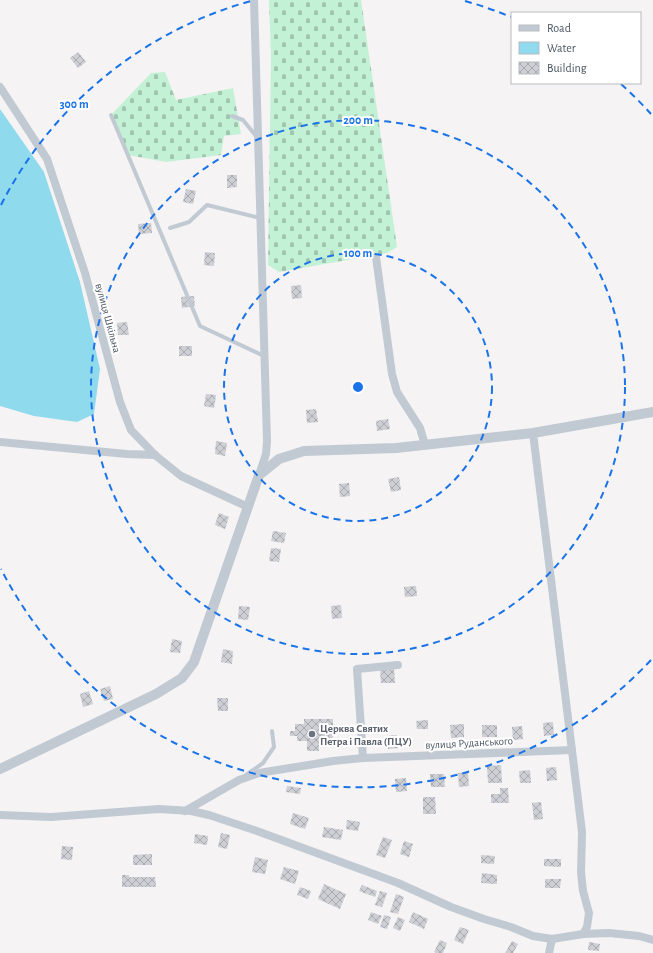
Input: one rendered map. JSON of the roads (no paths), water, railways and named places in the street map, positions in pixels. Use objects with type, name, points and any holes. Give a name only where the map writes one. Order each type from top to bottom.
[{"type":"street","points":[[0,770],[156,694],[182,678],[194,662],[259,476],[266,454],[254,0]]},
{"type":"street","name":"вулиця Шкільна","points":[[0,86],[47,159],[85,273],[120,402],[131,430],[155,454],[181,476],[248,507]]},
{"type":"street","points":[[376,257],[397,392],[420,428],[425,445]]},
{"type":"street","points":[[259,476],[279,459],[304,451],[396,448],[533,433],[653,412]]},
{"type":"street","points":[[533,433],[582,832],[583,891],[589,913],[587,927],[583,934]]},
{"type":"street","points":[[0,442],[101,452],[155,454]]},
{"type":"street","points":[[363,758],[357,669],[398,665]]},
{"type":"street","name":"вулиця Руданського","points":[[185,811],[239,780],[259,773],[332,761],[363,758],[572,750]]},
{"type":"street","points":[[0,815],[51,817],[149,809],[185,811],[209,815],[398,883],[451,907],[533,936],[552,939],[583,934],[618,933],[653,940]]},
{"type":"street","points":[[549,953],[552,939]]},
{"type":"lane","points":[[111,115],[200,326],[264,356]]},
{"type":"lane","points":[[232,116],[243,120],[258,138]]},
{"type":"lane","points":[[170,228],[189,222],[207,205],[260,218]]},
{"type":"lane","points":[[239,780],[263,763],[274,747],[272,731]]},
{"type":"water","points":[[0,109],[44,172],[80,282],[100,369],[94,414],[77,422],[34,416],[0,406]]},
{"type":"place","name":"Церква Святих Петра і Павла (ПЦУ)","points":[[312,734]]}]
